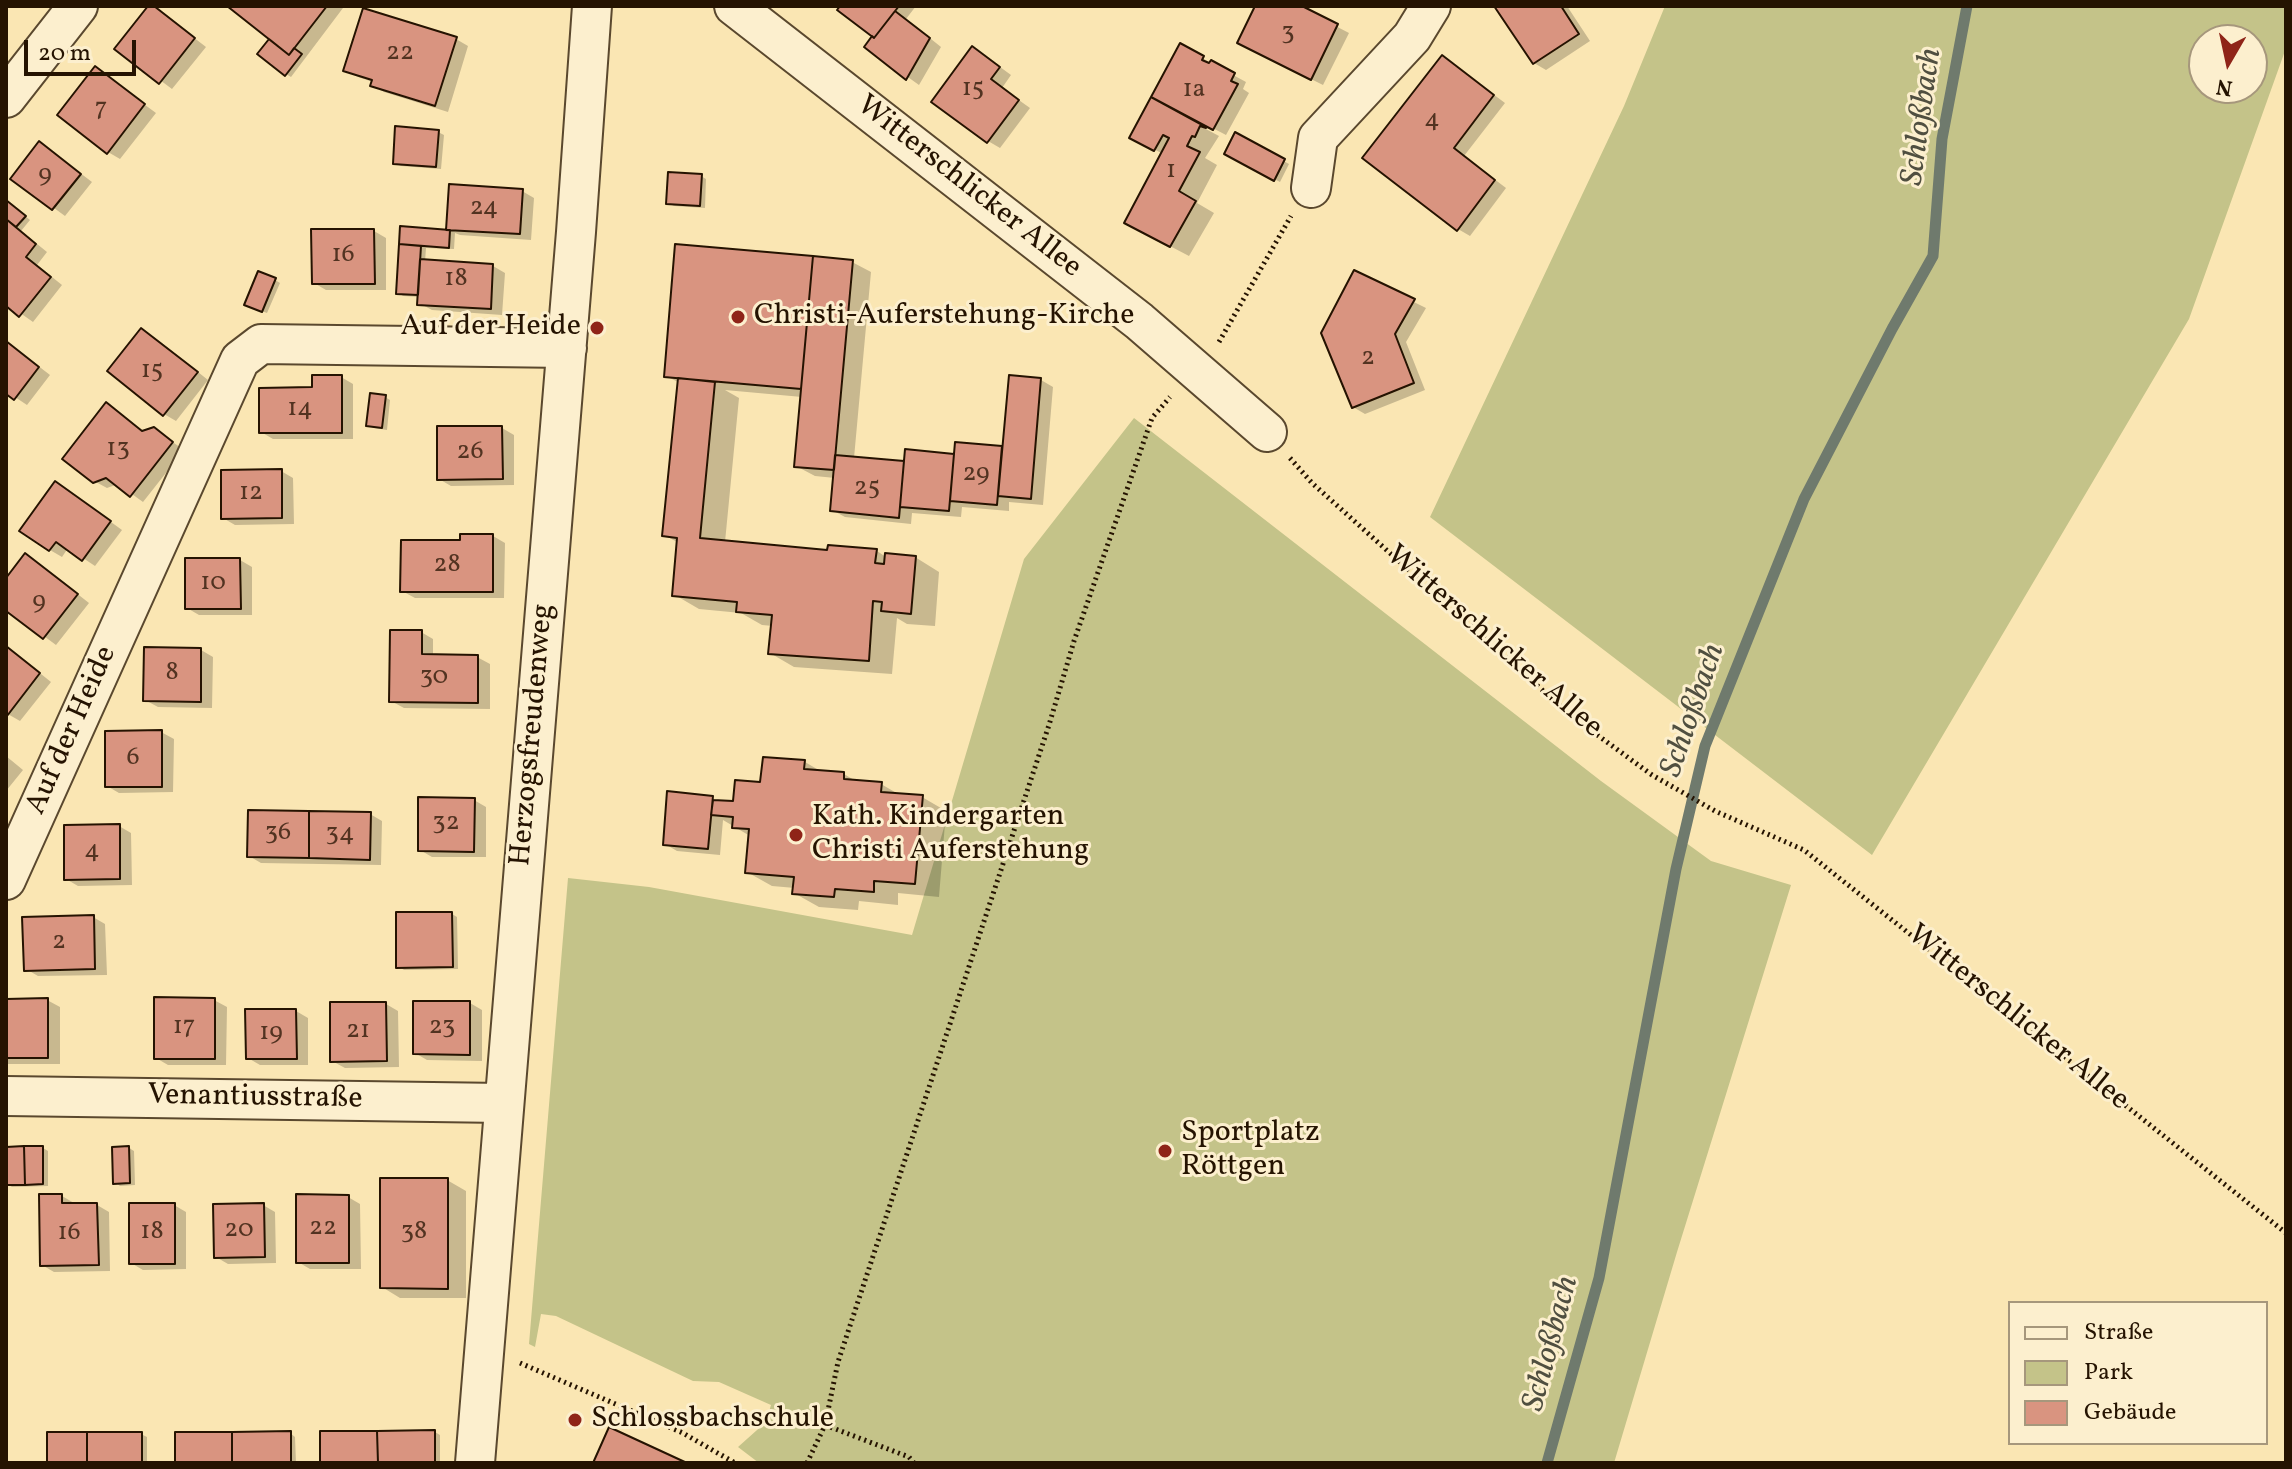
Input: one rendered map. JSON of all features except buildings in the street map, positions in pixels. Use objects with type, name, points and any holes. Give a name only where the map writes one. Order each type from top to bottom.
[{"type":"street","points":[[6,98],[78,6]]},
{"type":"street","name":"Herzogsfreudenweg","points":[[475,1463],[567,348],[592,6]]},
{"type":"street","name":"Witterschlicker Allee","points":[[734,6],[1139,321],[1267,432]]},
{"type":"street","points":[[1311,188],[1318,138],[1412,37],[1431,6]]},
{"type":"street","name":"Auf der Heide","points":[[6,880],[240,360],[261,344],[567,348]]},
{"type":"street","name":"Venantiusstraße","points":[[6,1096],[503,1103]]},
{"type":"path","points":[[807,1463],[825,1425],[838,1362],[1079,626],[1152,418],[1198,372],[1283,228],[1311,188]]},
{"type":"path","name":"Witterschlicker Allee","points":[[1267,432],[1312,483],[1570,715],[1652,775],[1715,811],[1804,850],[2286,1233]]},
{"type":"path","points":[[486,1348],[683,1433],[735,1463]]},
{"type":"path","points":[[825,1425],[909,1457],[914,1463]]},
{"type":"green space","points":[[1665,6],[2286,6],[2286,48],[2268,98],[2268,24],[2188,24],[2188,104],[2266,104],[2189,319],[1872,855],[1430,517],[1624,106]]},
{"type":"green space","name":"Sportplatz Röttgen","points":[[1134,418],[1601,781],[1711,861],[1791,885],[1614,1463],[759,1463],[738,1447],[766,1422],[771,1405],[719,1382],[693,1381],[556,1316],[541,1314],[535,1347],[529,1344],[568,878],[649,887],[912,935],[1024,559]]},
{"type":"waterway","name":"Schloßbach","points":[[1547,1463],[1599,1278],[1676,869],[1705,746],[1804,499],[1933,256],[1942,139],[1967,6]]},
{"type":"place","name":"Christi-Auferstehung-Kirche","points":[[738,317]]},
{"type":"place","name":"Auf der Heide","points":[[597,328]]},
{"type":"place","name":"Kath. Kindergarten Christi Auferstehung","points":[[796,835]]},
{"type":"place","name":"Sportplatz Röttgen","points":[[1165,1151]]},
{"type":"place","name":"Schlossbachschule","points":[[575,1420]]}]
